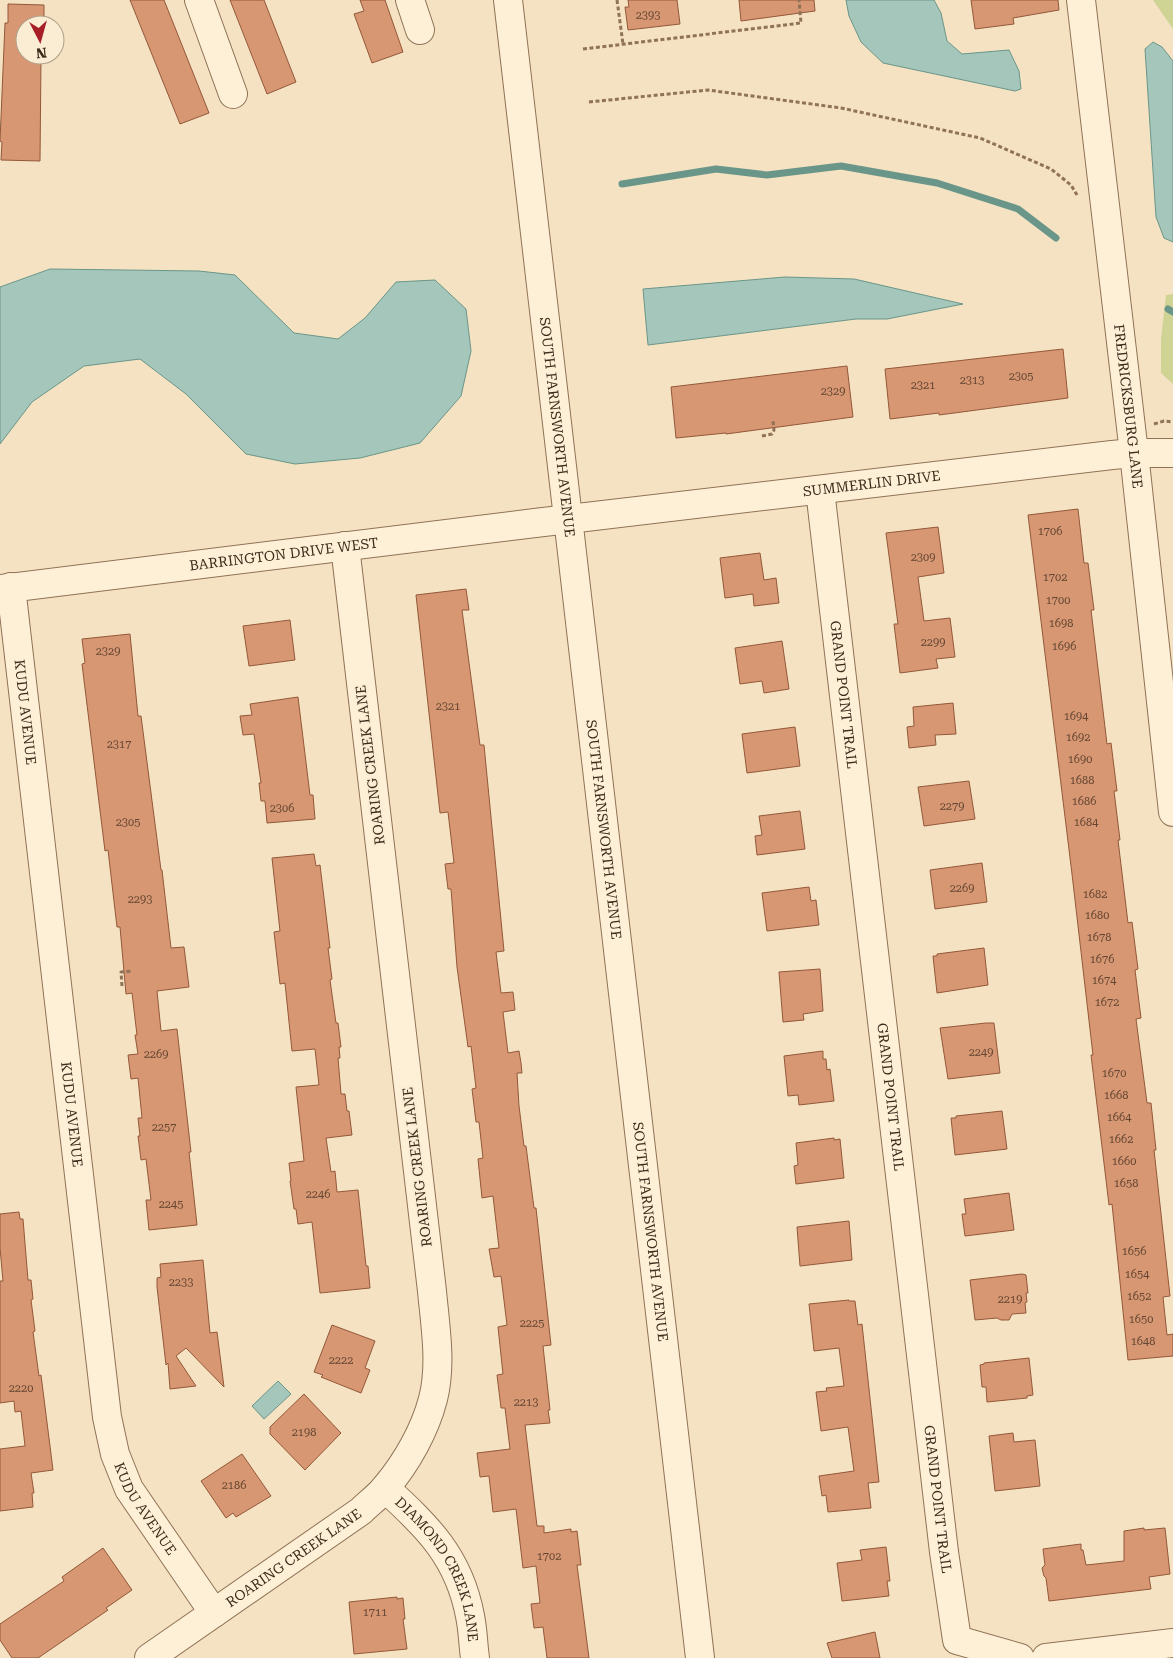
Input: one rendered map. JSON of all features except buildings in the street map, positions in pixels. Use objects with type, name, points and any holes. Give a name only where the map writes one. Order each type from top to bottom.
[{"type":"street","points":[[199,0],[233,94]]},
{"type":"street","points":[[410,0],[420,30]]},
{"type":"street","name":"SOUTH FARNSWORTH AVENUE","points":[[508,0],[700,1658]]},
{"type":"street","name":"FREDRICKSBURG LANE","points":[[1081,0],[1134,453],[1173,812]]},
{"type":"street","name":"SUMMERLIN DRIVE","points":[[569,519],[1134,453],[1173,452]]},
{"type":"street","name":"GRAND POINT TRAIL","points":[[820,490],[944,1552],[958,1640],[1020,1658]]},
{"type":"street","name":"BARRINGTON DRIVE WEST","points":[[6,588],[569,519]]},
{"type":"street","name":"ROARING CREEK LANE","points":[[149,1658],[361,1511],[385,1488],[403,1464],[422,1429],[433,1398],[437,1368],[436,1333],[345,546]]},
{"type":"street","name":"KUDU AVENUE","points":[[6,588],[107,1417],[115,1454],[129,1488],[214,1612]]},
{"type":"street","name":"DIAMOND CREEK LANE","points":[[385,1488],[427,1528],[444,1549],[455,1569],[470,1616],[475,1658]]},
{"type":"street","points":[[1046,1658],[1173,1643]]},
{"type":"path","points":[[617,0],[622,44]]},
{"type":"path","points":[[583,49],[801,23],[799,0]]},
{"type":"path","points":[[589,102],[708,90],[841,108],[980,138],[1051,169],[1071,185],[1079,201]]},
{"type":"path","points":[[762,436],[772,434],[774,430],[773,421]]},
{"type":"path","points":[[1148,425],[1164,421],[1173,422]]},
{"type":"path","points":[[122,986],[121,972],[132,971]]},
{"type":"green space","points":[[1153,0],[1173,0],[1173,29]]},
{"type":"green space","points":[[1173,294],[1173,384],[1161,373],[1161,339],[1166,295]]},
{"type":"water","points":[[846,0],[934,0],[941,13],[947,41],[962,54],[1009,50],[1019,71],[1021,89],[1015,91],[883,63],[861,42],[849,16]]},
{"type":"water","points":[[1153,42],[1162,47],[1173,61],[1173,242],[1164,238],[1156,217],[1145,49]]},
{"type":"water","points":[[50,269],[199,271],[235,275],[294,333],[338,339],[365,318],[396,282],[435,280],[466,309],[471,351],[461,396],[420,443],[360,458],[295,464],[246,454],[186,394],[140,359],[84,366],[32,402],[0,444],[0,287]]},
{"type":"water","points":[[785,277],[854,279],[963,304],[887,319],[856,319],[648,345],[643,289]]},
{"type":"water","points":[[278,1381],[291,1394],[264,1419],[252,1406]]},
{"type":"waterway","points":[[622,184],[716,169],[767,175],[841,166],[937,183],[1018,209],[1056,238]]},
{"type":"waterway","points":[[1168,309],[1173,312]]}]
